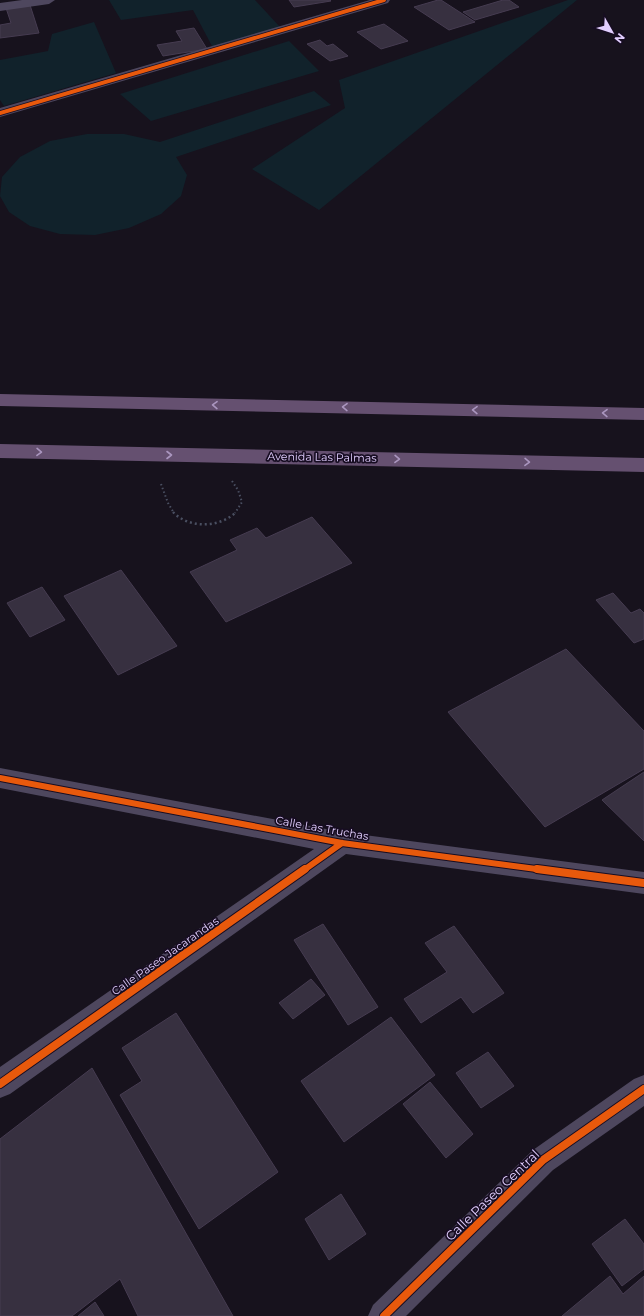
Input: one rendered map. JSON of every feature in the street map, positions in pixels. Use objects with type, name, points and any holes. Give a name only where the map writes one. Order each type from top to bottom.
[{"type":"main road","points":[[0,400],[644,414]]},
{"type":"main road","name":"Avenida Las Palmas","points":[[0,451],[644,465]]},
{"type":"street","points":[[0,7],[50,0]]},
{"type":"street","points":[[0,113],[384,0]]},
{"type":"street","name":"Calle Las Truchas","points":[[0,778],[342,843],[644,883]]},
{"type":"street","name":"Calle Paseo Jacarandas","points":[[0,1084],[342,843]]},
{"type":"street","name":"Calle Paseo Central","points":[[384,1316],[543,1160],[644,1089]]},
{"type":"path","points":[[161,484],[168,504],[180,518],[196,524],[218,523],[234,515],[242,502],[238,490],[216,455]]},
{"type":"shaded area","points":[[109,0],[255,0],[280,27],[213,48],[193,10],[121,20]]},
{"type":"shaded area","points":[[568,0],[577,0],[319,210],[252,169],[345,108],[339,80]]},
{"type":"shaded area","points":[[94,22],[116,73],[4,106],[0,100],[0,60],[48,51],[52,34]]},
{"type":"shaded area","points":[[289,41],[319,71],[151,121],[120,94]]},
{"type":"shaded area","points":[[314,91],[331,105],[176,157],[187,175],[181,196],[161,214],[129,228],[95,235],[60,234],[30,226],[9,212],[0,196],[2,177],[20,157],[50,141],[87,134],[124,134],[160,142]]},
{"type":"building","points":[[289,0],[330,0],[331,1],[294,7]]},
{"type":"building","points":[[441,0],[475,22],[449,30],[414,7]]},
{"type":"building","points":[[503,0],[509,0],[519,7],[475,20],[463,12]]},
{"type":"building","points":[[30,5],[39,33],[0,38],[0,25],[11,23],[6,8]]},
{"type":"building","points":[[384,24],[408,41],[381,49],[357,32]]},
{"type":"building","points":[[194,28],[207,49],[163,56],[157,45],[182,41],[176,31]]},
{"type":"building","points":[[320,40],[327,46],[333,44],[348,56],[330,61],[307,44]]},
{"type":"building","points":[[312,517],[352,563],[226,622],[190,572],[237,550],[230,540],[257,528],[266,538]]},
{"type":"building","points":[[121,570],[177,646],[118,675],[64,596]]},
{"type":"building","points":[[42,587],[65,620],[30,637],[7,603]]},
{"type":"building","points":[[613,593],[631,613],[640,609],[644,613],[644,639],[634,643],[596,600]]},
{"type":"building","points":[[566,649],[644,731],[644,769],[545,827],[448,712]]},
{"type":"building","points":[[644,772],[644,841],[602,800]]},
{"type":"building","points":[[323,924],[378,1007],[348,1025],[294,940]]},
{"type":"building","points":[[454,926],[504,993],[473,1013],[461,997],[421,1023],[404,999],[447,972],[425,943]]},
{"type":"building","points":[[311,979],[325,995],[293,1019],[279,1003]]},
{"type":"building","points":[[176,1013],[278,1172],[199,1229],[120,1095],[142,1081],[122,1048]]},
{"type":"building","points":[[391,1017],[435,1075],[344,1142],[301,1081]]},
{"type":"building","points":[[488,1052],[514,1086],[481,1108],[456,1073]]},
{"type":"building","points":[[92,1068],[233,1316],[138,1316],[120,1279],[72,1316],[0,1316],[0,1139]]},
{"type":"building","points":[[430,1082],[473,1134],[446,1158],[403,1104]]},
{"type":"building","points":[[341,1194],[366,1234],[329,1260],[305,1219]]},
{"type":"building","points":[[625,1219],[644,1244],[644,1269],[622,1286],[592,1244]]},
{"type":"building","points":[[610,1276],[623,1294],[644,1276],[644,1316],[562,1316]]},
{"type":"building","points":[[95,1302],[104,1316],[78,1316]]},
{"type":"cycle path","points":[[0,113],[384,0]]},
{"type":"cycle path","points":[[0,778],[342,843],[644,883]]},
{"type":"cycle path","points":[[0,1084],[342,843]]},
{"type":"cycle path","points":[[384,1316],[543,1160],[644,1089]]}]
